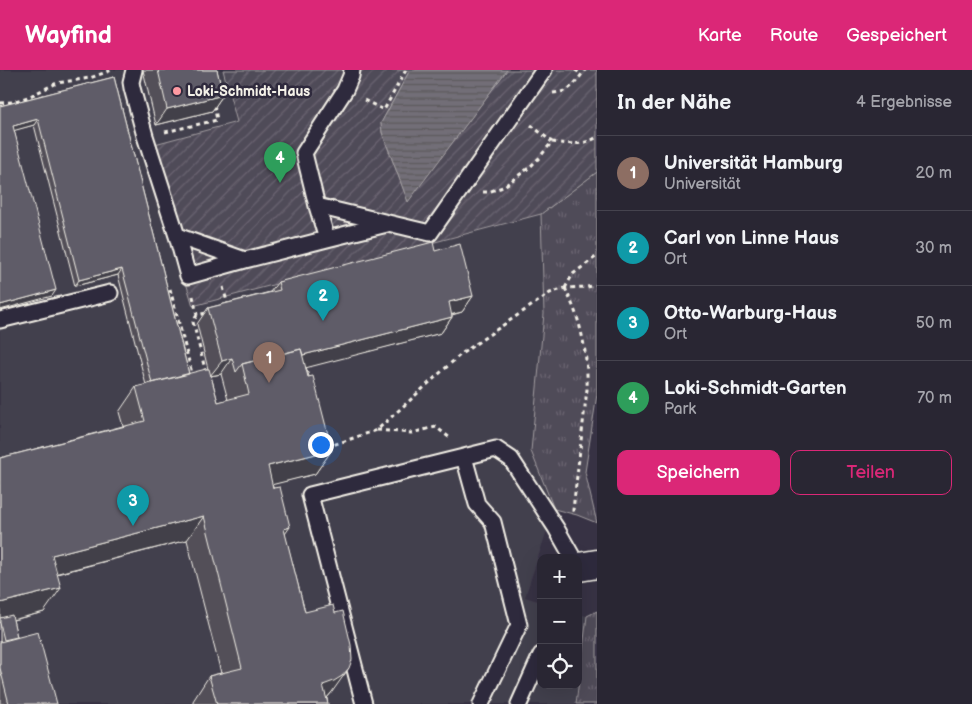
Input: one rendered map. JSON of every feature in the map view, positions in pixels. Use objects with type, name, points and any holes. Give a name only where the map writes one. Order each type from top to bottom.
[{"type":"street","points":[[582,566],[597,564]]},
{"type":"lane","points":[[134,70],[131,82],[132,88],[188,276],[389,224]]},
{"type":"lane","points":[[327,239],[304,152],[345,90],[352,70]]},
{"type":"lane","points":[[317,206],[430,233],[544,70]]},
{"type":"lane","points":[[177,236],[245,260]]},
{"type":"lane","points":[[0,320],[110,292]]},
{"type":"lane","points":[[364,704],[310,496],[496,449],[511,459],[571,554]]},
{"type":"lane","points":[[464,457],[477,504],[493,522],[519,625],[481,704]]},
{"type":"lane","points":[[520,704],[537,664]]},
{"type":"path","points":[[0,103],[12,102],[28,97],[56,83],[90,78],[112,70]]},
{"type":"path","points":[[384,110],[406,70]]},
{"type":"path","points":[[575,70],[582,74]]},
{"type":"path","points":[[534,84],[551,93],[559,93],[571,88],[585,70]]},
{"type":"path","points":[[145,136],[217,120],[213,103]]},
{"type":"path","points":[[515,112],[552,142],[564,144],[584,143],[597,137]]},
{"type":"path","points":[[463,186],[482,192],[503,187],[530,166],[552,142]]},
{"type":"path","points":[[565,288],[573,274],[597,256]]},
{"type":"path","points":[[188,276],[197,315],[193,322],[207,377]]},
{"type":"path","points":[[377,430],[461,354],[550,293],[565,288],[597,285]]},
{"type":"path","points":[[170,288],[194,381]]},
{"type":"path","points":[[565,288],[576,314],[588,371],[572,510],[574,519]]},
{"type":"path","points":[[221,309],[228,307],[228,304]]},
{"type":"path","points":[[197,315],[213,311]]},
{"type":"path","points":[[326,447],[377,430],[411,433],[436,426]]},
{"type":"shaded area","points":[[0,70],[223,70],[237,122],[193,306],[541,214],[544,314],[531,451],[554,509],[539,554],[537,554],[537,561],[525,597],[537,601],[537,689],[578,689],[576,704],[0,704]]},
{"type":"shaded area","points":[[410,70],[507,70],[408,202],[382,132],[381,123]]},
{"type":"shaded area","points":[[582,615],[587,616],[582,656]]},
{"type":"green space","points":[[223,70],[410,70],[381,123],[382,133],[408,201],[507,70],[597,70],[597,172],[541,214],[193,306],[181,266],[151,145],[237,122]]},
{"type":"green space","points":[[597,172],[597,394],[585,472],[597,523],[554,509],[531,451],[544,314],[541,214]]},
{"type":"green space","points":[[597,611],[597,704],[576,704],[578,689],[582,689],[582,656],[587,616]]},
{"type":"building","points":[[158,70],[217,70],[223,95],[167,109]]},
{"type":"building","points":[[114,77],[189,374],[152,383],[122,269],[79,280],[38,119],[13,126],[56,290],[0,305],[0,106]]},
{"type":"building","points":[[433,242],[435,251],[460,244],[473,296],[449,302],[452,317],[303,355],[301,349],[242,364],[236,372],[232,358],[222,361],[208,308],[280,290],[278,282]]},
{"type":"building","points":[[301,349],[308,377],[313,376],[332,450],[268,466],[273,488],[280,487],[290,527],[284,529],[305,612],[333,605],[335,613],[343,611],[351,645],[352,660],[349,668],[342,676],[323,685],[328,704],[217,704],[209,676],[242,668],[204,516],[52,555],[61,588],[0,603],[0,458],[145,421],[136,387],[206,369],[209,369],[218,402],[249,394],[242,364]]},
{"type":"building","points":[[12,615],[17,637],[4,640],[0,618]]},
{"type":"building","points":[[38,632],[57,704],[9,704],[0,668],[0,642]]},
{"type":"place","name":"Loki-Schmidt-Haus","points":[[177,91]]},
{"type":"place","name":"Loki-Schmidt-Garten","points":[[280,183]]},
{"type":"place","name":"Carl von Linne Haus","points":[[323,321]]},
{"type":"place","name":"Universität Hamburg","points":[[269,383]]},
{"type":"place","name":"Otto-Warburg-Haus","points":[[133,526]]}]
